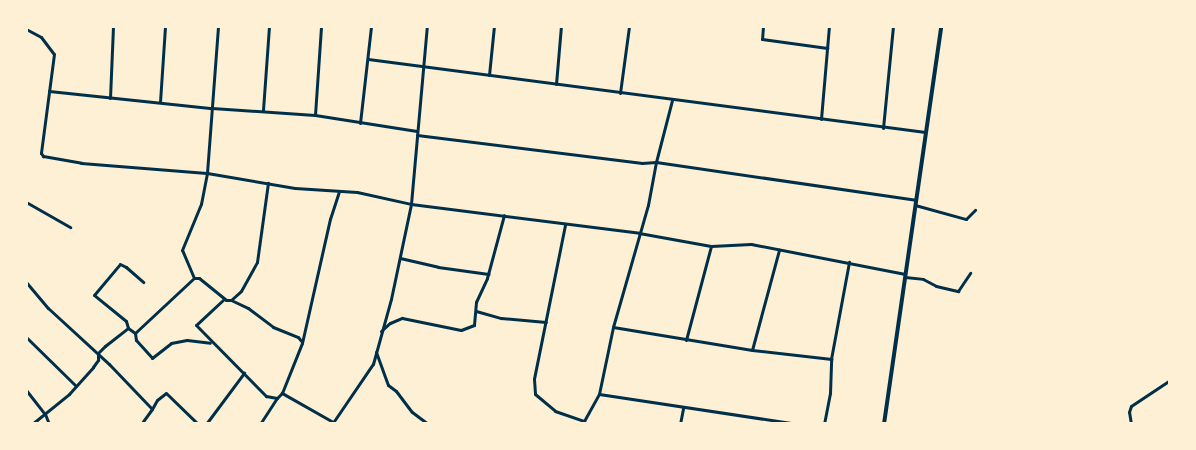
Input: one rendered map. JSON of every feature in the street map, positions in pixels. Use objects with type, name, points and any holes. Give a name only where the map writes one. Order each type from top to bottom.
[{"type":"street","points":[[110,98],[113,26]]},
{"type":"street","points":[[160,102],[165,26]]},
{"type":"street","points":[[194,278],[182,250],[201,204],[207,173],[218,26]]},
{"type":"street","points":[[263,110],[269,26]]},
{"type":"street","points":[[315,115],[321,26]]},
{"type":"street","points":[[360,123],[371,26]]},
{"type":"street","points":[[282,393],[332,423],[373,364],[380,332],[391,299],[411,204],[427,26]]},
{"type":"street","points":[[488,75],[494,26]]},
{"type":"street","points":[[556,84],[561,26]]},
{"type":"street","points":[[620,93],[629,26]]},
{"type":"street","points":[[762,26],[762,39],[827,48]]},
{"type":"street","points":[[821,119],[829,26]]},
{"type":"street","points":[[883,128],[894,26]]},
{"type":"street","points":[[884,424],[941,26]]},
{"type":"street","points":[[26,29],[41,37],[54,54],[42,154],[44,156],[81,163],[207,173],[268,183],[356,192],[411,204],[639,233],[711,246],[751,244],[849,262],[923,279],[936,286],[958,290],[970,273]]},
{"type":"street","points":[[368,59],[925,132]]},
{"type":"street","points":[[49,91],[212,108],[315,115],[417,133],[642,164],[656,162],[915,200]]},
{"type":"street","points":[[565,225],[546,322],[536,358],[535,394],[555,412],[584,422],[599,394],[613,327],[648,205],[656,162],[672,100]]},
{"type":"street","points":[[232,300],[248,281],[256,262],[268,183]]},
{"type":"street","points":[[260,424],[282,393],[302,343],[330,219],[339,191]]},
{"type":"street","points":[[26,202],[70,227]]},
{"type":"street","points":[[915,205],[966,219],[976,210]]},
{"type":"street","points":[[380,332],[390,323],[402,318],[465,330],[474,325],[476,302],[488,274],[504,215]]},
{"type":"street","points":[[686,340],[711,246]]},
{"type":"street","points":[[752,350],[779,250]]},
{"type":"street","points":[[400,258],[438,267],[488,274]]},
{"type":"street","points":[[824,424],[830,393],[831,359],[849,262]]},
{"type":"street","points":[[143,282],[120,264],[94,296],[126,321],[128,328],[135,333],[136,340],[152,358],[171,343],[187,340],[211,343]]},
{"type":"street","points":[[135,333],[194,278],[199,278],[224,299],[232,300],[248,308],[273,327],[298,337],[302,343]]},
{"type":"street","points":[[26,282],[48,308],[98,353],[152,409]]},
{"type":"street","points":[[224,299],[196,325],[211,343],[266,396],[277,398]]},
{"type":"street","points":[[476,311],[490,316],[530,322],[546,322]]},
{"type":"street","points":[[613,327],[752,350],[831,359]]},
{"type":"street","points":[[98,353],[128,328]]},
{"type":"street","points":[[26,338],[76,386]]},
{"type":"street","points":[[376,351],[388,385],[396,391],[412,412],[428,424]]},
{"type":"street","points":[[32,424],[76,386],[98,360],[98,353]]},
{"type":"street","points":[[206,424],[244,373]]},
{"type":"street","points":[[1131,424],[1130,406],[1170,380]]},
{"type":"street","points":[[26,390],[45,414],[49,424]]},
{"type":"street","points":[[141,424],[157,400],[166,392],[198,424]]},
{"type":"street","points":[[599,394],[798,424]]},
{"type":"street","points":[[680,424],[683,408]]},
{"type":"street","points":[[751,424],[753,417]]}]
